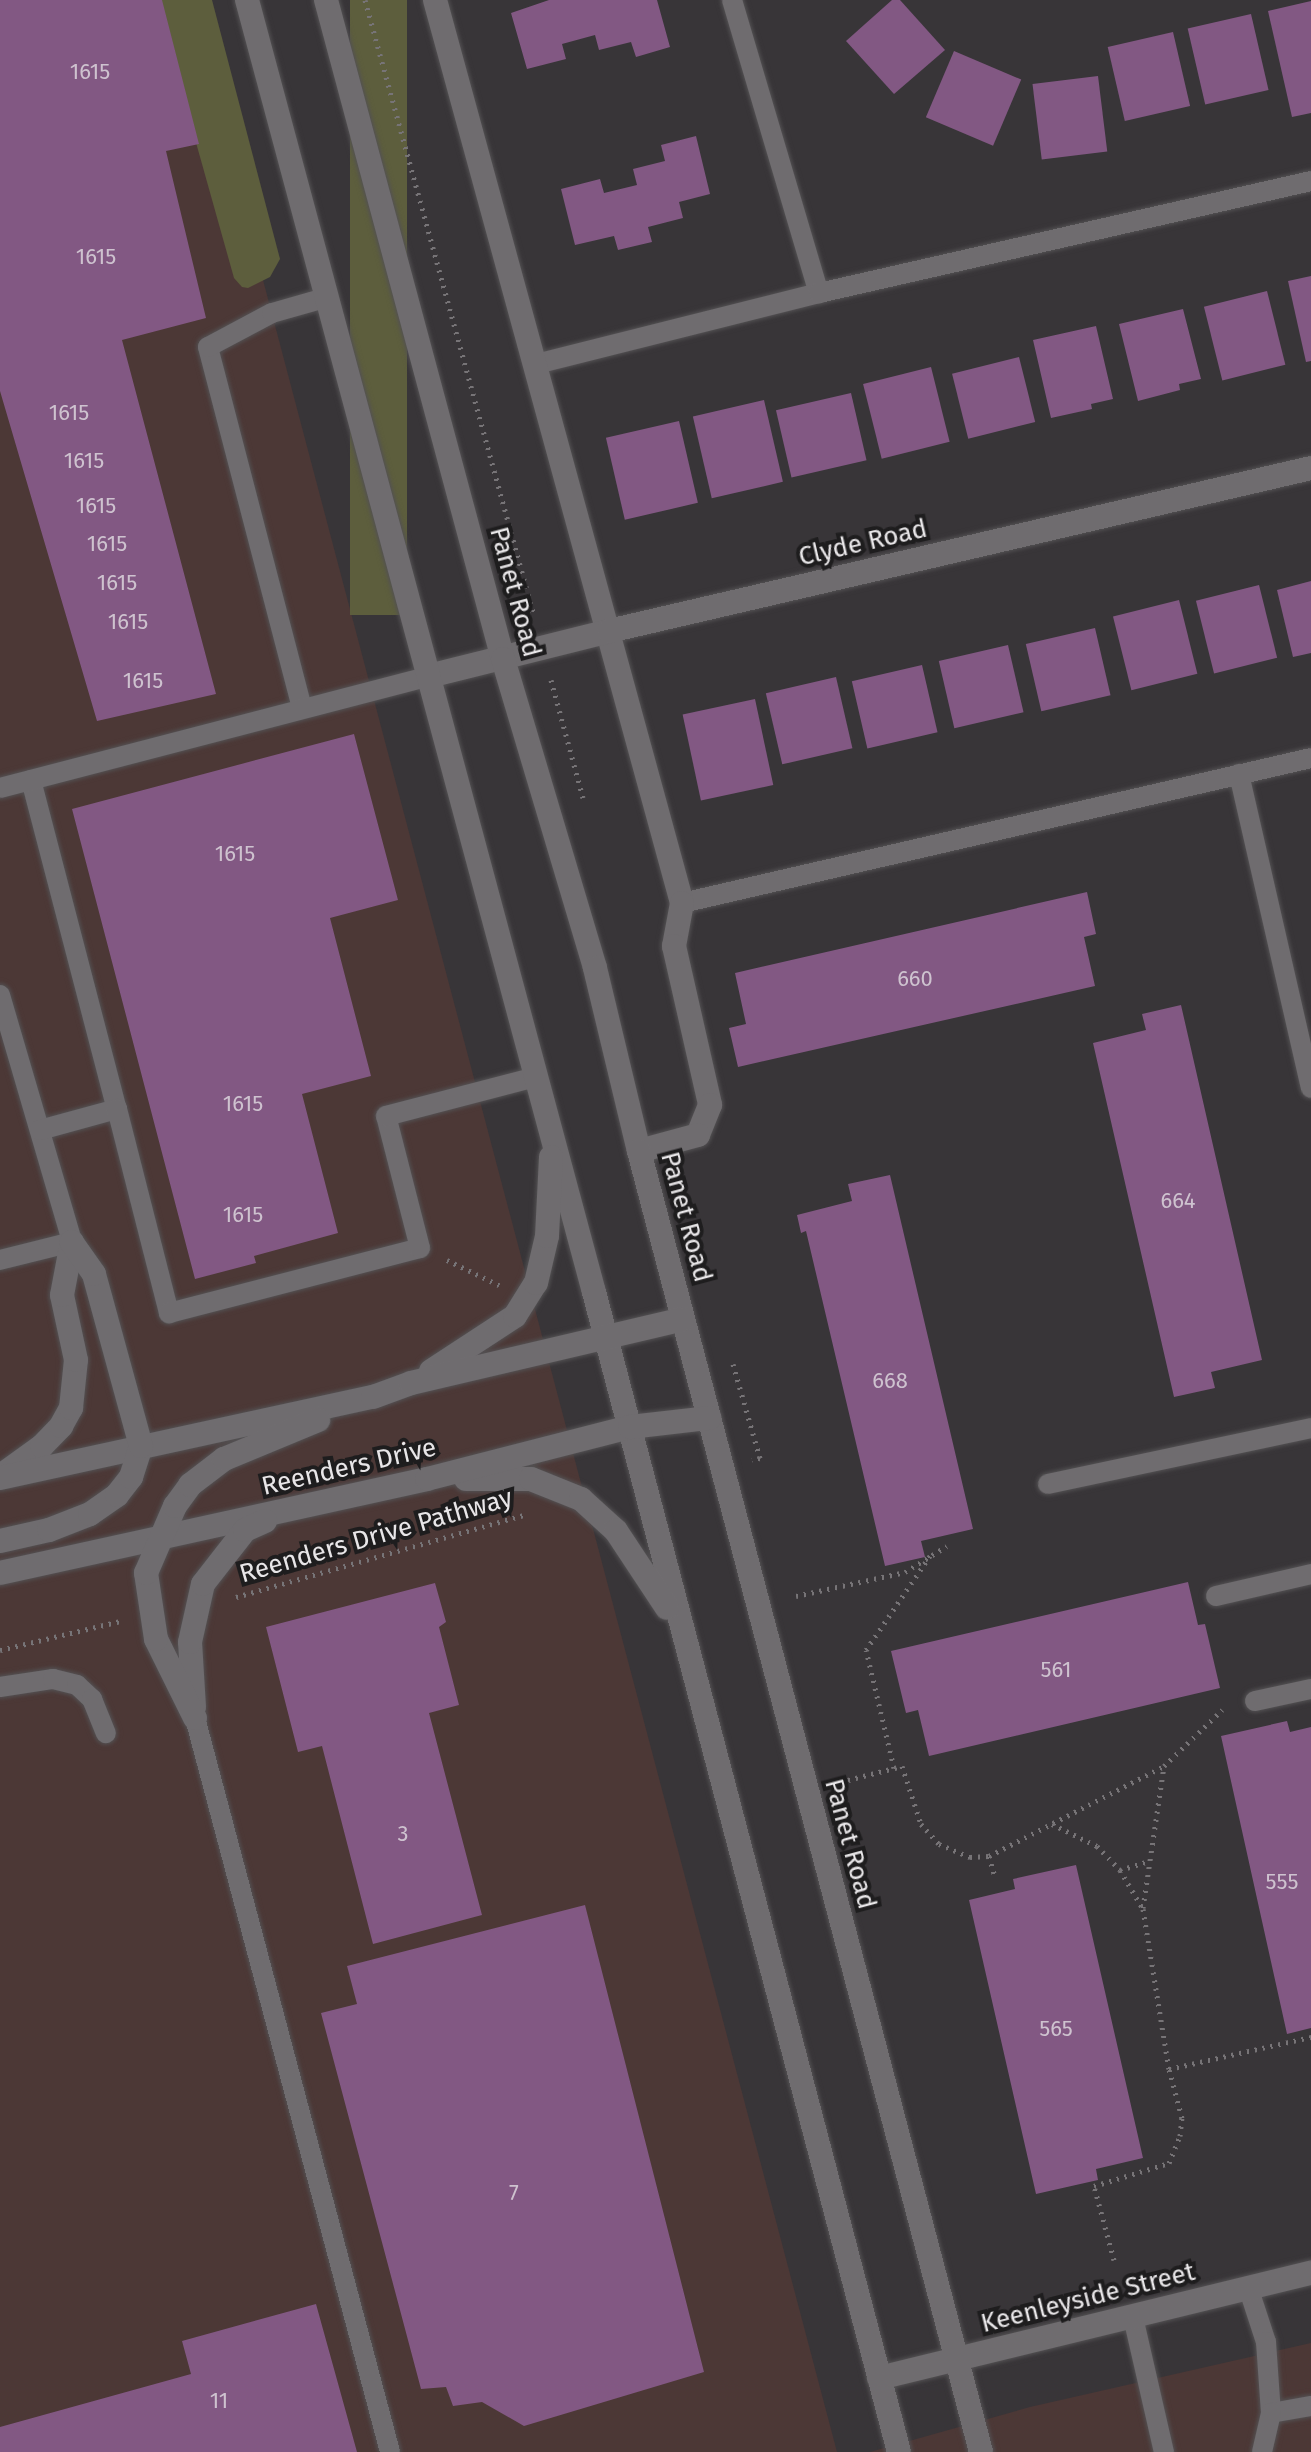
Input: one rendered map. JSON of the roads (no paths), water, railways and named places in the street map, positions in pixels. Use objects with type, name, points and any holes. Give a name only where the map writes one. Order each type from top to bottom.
[{"type":"street","points":[[247,0],[630,1427],[899,2452]]},
{"type":"street","name":"Panet Road","points":[[326,0],[503,659],[595,968],[639,1151],[981,2452]]},
{"type":"street","points":[[435,0],[682,903],[674,946],[710,1105],[698,1135],[639,1151]]},
{"type":"street","name":"Clyde Road","points":[[429,676],[609,631],[1311,468]]},
{"type":"street","points":[[411,1383],[473,1346],[515,1316],[536,1283],[547,1236],[552,1137]]},
{"type":"street","points":[[0,1541],[49,1530],[90,1514],[117,1495],[131,1477],[141,1446],[94,1274],[72,1242]]},
{"type":"street","points":[[0,1477],[42,1446],[61,1426],[71,1408],[76,1360],[62,1295],[72,1242]]},
{"type":"street","points":[[195,1718],[156,1639],[146,1573],[175,1506],[190,1485],[224,1459],[411,1383],[683,1319]]},
{"type":"street","points":[[0,1477],[373,1397]]},
{"type":"street","name":"Reenders Drive","points":[[0,1573],[427,1479],[630,1427],[709,1418]]},
{"type":"street","points":[[427,1479],[531,1479],[581,1499],[616,1531],[652,1580],[684,1636]]},
{"type":"street","points":[[195,1718],[190,1642],[203,1584],[245,1530],[304,1505]]},
{"type":"street","name":"Keenleyside Street","points":[[879,2378],[1311,2273]]},
{"type":"lane","points":[[732,0],[819,293]]},
{"type":"lane","points":[[536,364],[819,293],[1311,181]]},
{"type":"lane","points":[[302,708],[208,347],[272,313],[328,297]]},
{"type":"lane","points":[[0,788],[429,676]]},
{"type":"lane","points":[[682,903],[1311,758]]},
{"type":"lane","points":[[1239,774],[1311,1088]]},
{"type":"lane","points":[[31,780],[169,1313],[420,1248],[386,1116],[536,1077]]},
{"type":"lane","points":[[0,995],[3,1020],[40,1130],[72,1242],[0,1260]]},
{"type":"lane","points":[[40,1130],[117,1109]]},
{"type":"lane","points":[[1048,1484],[1311,1428]]},
{"type":"lane","points":[[1216,1596],[1311,1574]]},
{"type":"lane","points":[[0,1687],[53,1679],[77,1685],[92,1699],[106,1733]]},
{"type":"lane","points":[[1255,1701],[1311,1689]]},
{"type":"lane","points":[[195,1718],[390,2452]]},
{"type":"lane","points":[[1248,2287],[1266,2342],[1271,2413],[1262,2452]]},
{"type":"lane","points":[[1133,2317],[1164,2452]]},
{"type":"lane","points":[[1271,2413],[1311,2406]]}]
